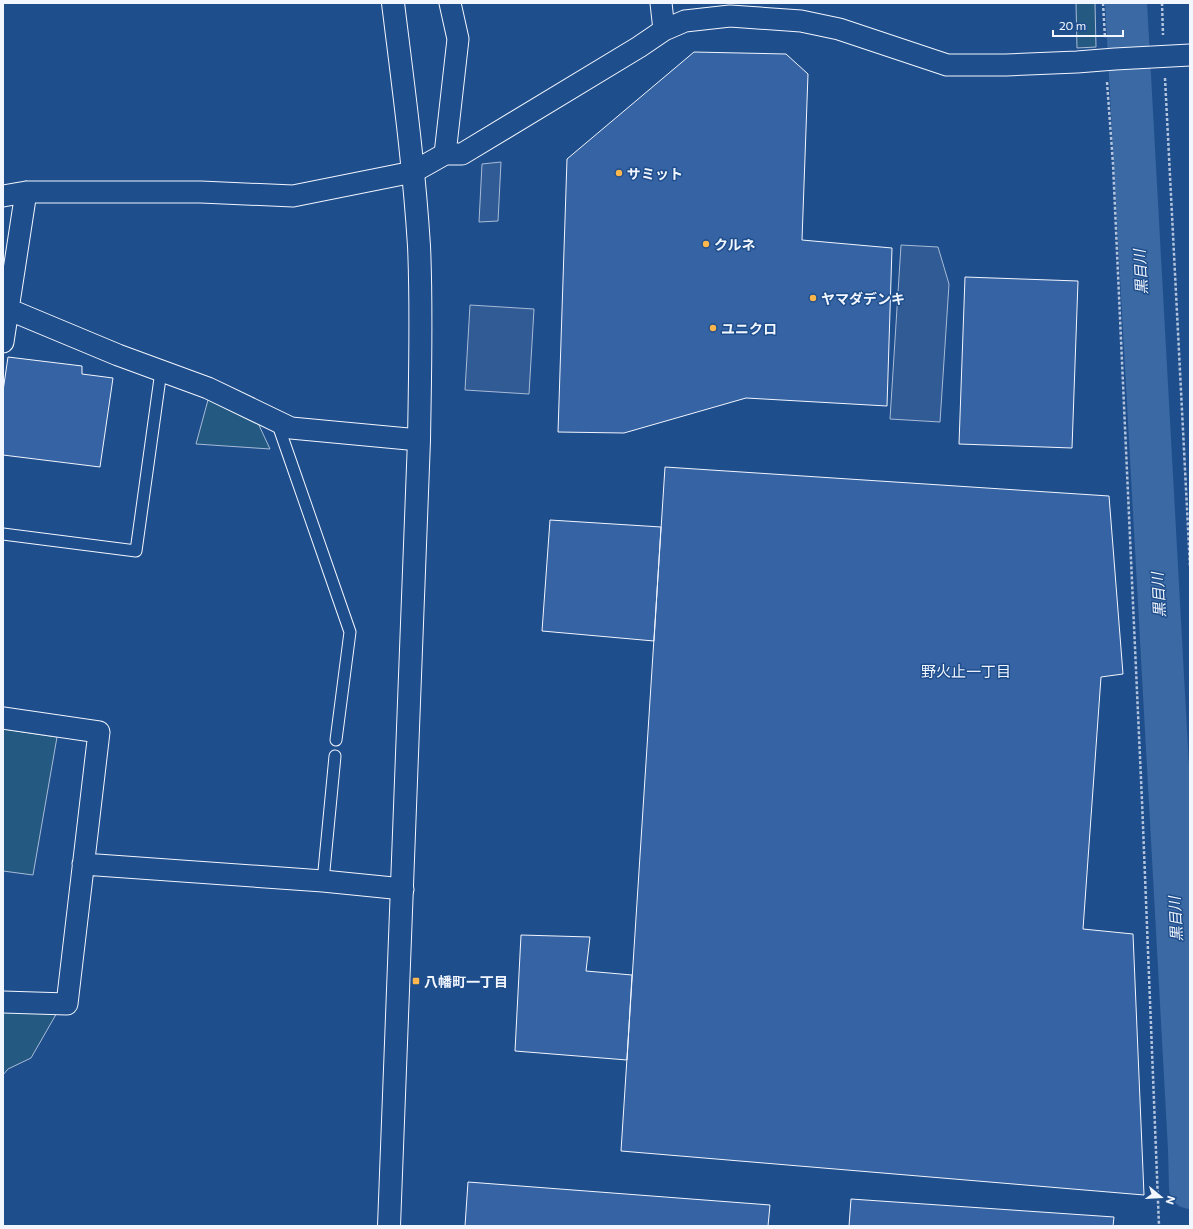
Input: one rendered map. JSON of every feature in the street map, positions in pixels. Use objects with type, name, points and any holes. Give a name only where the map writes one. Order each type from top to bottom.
[{"type":"street","points":[[389,1226],[419,440],[420,344],[419,252],[413,172],[393,3]]},
{"type":"street","points":[[445,154],[458,39],[450,3]]},
{"type":"street","points":[[661,3],[664,30]]},
{"type":"street","points":[[3,196],[26,192],[200,192],[294,196],[413,172],[445,154],[462,154],[639,47],[664,30],[685,21],[730,16],[801,21],[839,29],[947,64],[1014,65],[1077,62],[1110,51],[1164,56],[1190,55]]},
{"type":"street","points":[[3,342],[6,308],[26,192]]},
{"type":"street","points":[[6,308],[118,355],[211,389],[291,428],[419,440]]},
{"type":"street","points":[[3,718],[99,732],[68,1004],[3,1002]]},
{"type":"street","points":[[83,864],[323,881],[403,889]]},
{"type":"lane","points":[[3,534],[136,551],[161,371]]},
{"type":"lane","points":[[277,421],[350,632],[336,740]]},
{"type":"lane","points":[[323,881],[335,756]]},
{"type":"path","points":[[1103,3],[1110,51]]},
{"type":"path","points":[[1162,3],[1190,567]]},
{"type":"path","points":[[1107,82],[1142,802],[1159,1226]]},
{"type":"shaded area","points":[[1076,3],[1095,3],[1096,47],[1077,48]]},
{"type":"shaded area","points":[[501,162],[498,221],[479,222],[482,164]]},
{"type":"shaded area","points":[[901,245],[938,247],[949,284],[940,422],[890,419]]},
{"type":"shaded area","points":[[470,305],[534,309],[529,394],[465,390]]},
{"type":"shaded area","points":[[211,389],[251,408],[270,449],[196,444]]},
{"type":"shaded area","points":[[3,729],[57,737],[33,875],[3,871]]},
{"type":"shaded area","points":[[3,1002],[62,1004],[31,1058],[8,1069],[3,1075]]},
{"type":"building","name":"クルネ","points":[[694,52],[786,54],[808,74],[802,240],[892,248],[887,406],[746,398],[624,433],[558,432],[567,159]]},
{"type":"building","points":[[965,277],[1078,281],[1072,448],[959,444]]},
{"type":"building","points":[[8,357],[82,366],[82,374],[113,378],[100,467],[3,455],[3,391]]},
{"type":"building","points":[[665,467],[1109,496],[1123,674],[1101,677],[1083,929],[1133,934],[1144,1195],[621,1151]]},
{"type":"building","points":[[550,520],[661,527],[654,641],[542,631]]},
{"type":"building","points":[[521,935],[590,937],[586,971],[632,975],[627,1060],[515,1051]]},
{"type":"building","points":[[468,1182],[770,1205],[768,1226],[465,1226]]},
{"type":"building","points":[[851,1199],[1114,1217],[1113,1226],[849,1226]]},
{"type":"waterway","name":"黒目川","points":[[1126,3],[1190,1188]]},
{"type":"place","name":"サミット","points":[[619,173]]},
{"type":"place","name":"クルネ","points":[[706,244]]},
{"type":"place","name":"ヤマダデンキ","points":[[813,298]]},
{"type":"place","name":"ユニクロ","points":[[713,328]]},
{"type":"place","name":"八幡町一丁目","points":[[416,981]]},
{"type":"district","name":"野火止一丁目","points":[[966,671]]}]
